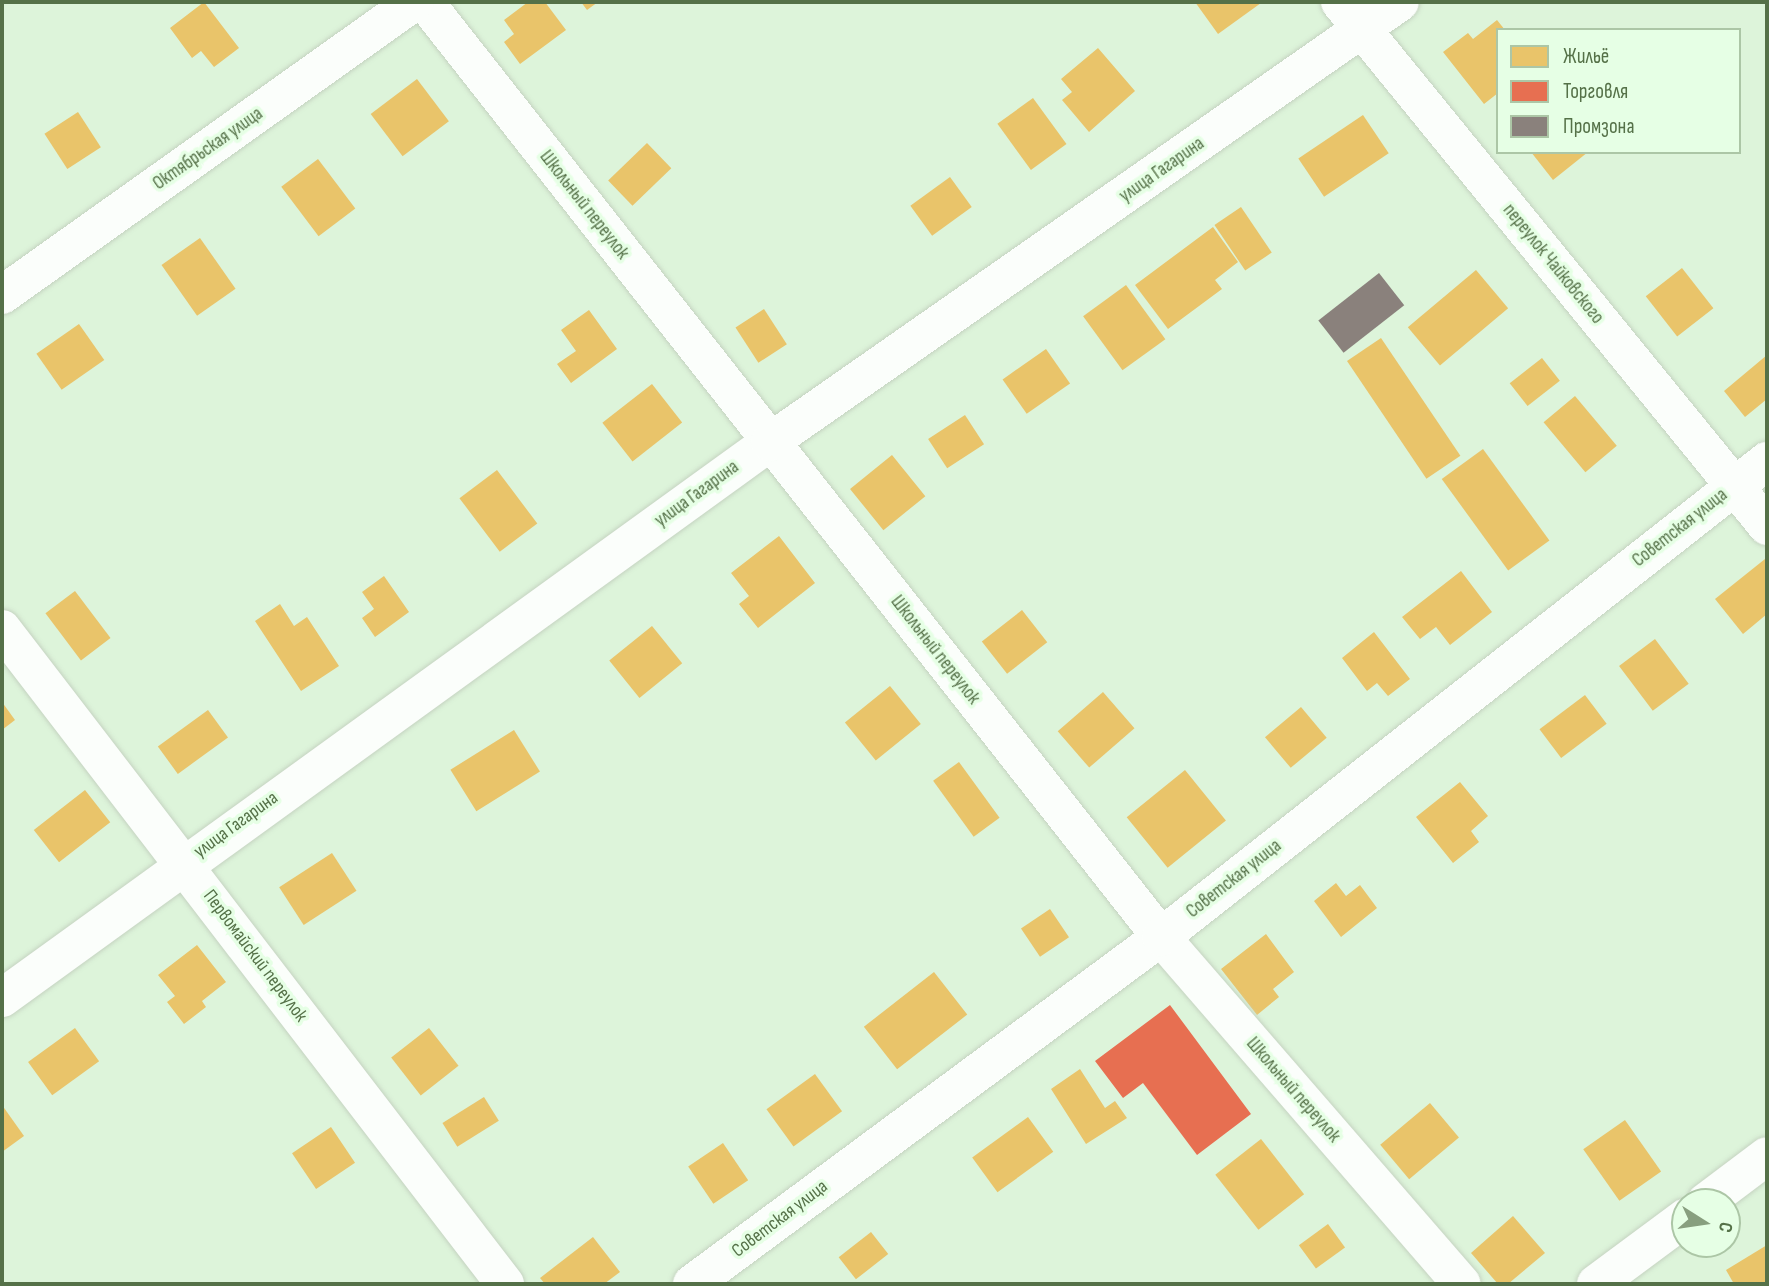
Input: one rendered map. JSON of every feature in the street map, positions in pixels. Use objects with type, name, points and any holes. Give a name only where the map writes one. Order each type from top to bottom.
[{"type":"street","name":"Октябрьская улица","points":[[2,295],[414,2]]},
{"type":"street","name":"Школьный переулок","points":[[425,2],[1161,937],[1462,1284]]},
{"type":"street","name":"улица Гагарина","points":[[2,998],[184,863],[770,442],[1351,16],[1400,2]]},
{"type":"street","name":"переулок Чайковского","points":[[1351,16],[1767,526]]},
{"type":"street","name":"Советская улица","points":[[692,1284],[1161,937],[1767,461]]},
{"type":"street","name":"Первомайский переулок","points":[[2,629],[505,1284]]},
{"type":"street","points":[[1725,1188],[1767,1156]]},
{"type":"street","points":[[1596,1284],[1671,1228]]},
{"type":"shaded area","points":[[2,2],[1767,2],[1767,1284],[2,1284]]},
{"type":"building: Жильё","points":[[204,2],[239,48],[214,67],[201,51],[192,58],[170,28]]},
{"type":"building: Жильё","points":[[528,2],[545,2],[566,30],[520,64],[504,42],[514,34],[504,20]]},
{"type":"building: Жильё","points":[[581,2],[598,2],[587,10]]},
{"type":"building: Жильё","points":[[1195,2],[1260,2],[1261,3],[1218,34]]},
{"type":"building: Жильё","points":[[1497,20],[1503,28],[1496,28],[1496,95],[1484,104],[1443,52],[1468,33],[1473,39]]},
{"type":"building: Жильё","points":[[1098,48],[1135,91],[1089,132],[1062,100],[1072,92],[1061,79]]},
{"type":"building: Жильё","points":[[417,79],[449,121],[403,156],[371,114]]},
{"type":"building: Жильё","points":[[1033,98],[1067,144],[1031,170],[997,124]]},
{"type":"building: Жильё","points":[[78,112],[101,147],[67,169],[44,134]]},
{"type":"building: Жильё","points":[[1363,115],[1389,153],[1324,197],[1298,159]]},
{"type":"building: Жильё","points":[[647,143],[671,168],[632,206],[608,181]]},
{"type":"building: Жильё","points":[[1533,154],[1586,154],[1553,180]]},
{"type":"building: Жильё","points":[[318,159],[355,209],[319,236],[281,187]]},
{"type":"building: Жильё","points":[[950,177],[972,207],[932,236],[910,206]]},
{"type":"building: Жильё","points":[[1241,207],[1272,253],[1245,270],[1214,225]]},
{"type":"building: Жильё","points":[[1213,227],[1238,262],[1215,280],[1222,289],[1168,329],[1135,285]]},
{"type":"building: Жильё","points":[[200,238],[236,289],[197,316],[161,265]]},
{"type":"building: Жильё","points":[[1682,268],[1713,308],[1677,337],[1646,296]]},
{"type":"building: Жильё","points":[[1476,270],[1508,308],[1440,366],[1408,327]]},
{"type":"building: Жильё","points":[[1126,285],[1165,339],[1123,370],[1083,316]]},
{"type":"building: Жильё","points":[[764,309],[787,344],[758,363],[735,328]]},
{"type":"building: Жильё","points":[[589,310],[617,349],[571,383],[557,364],[576,351],[561,330]]},
{"type":"building: Жильё","points":[[79,324],[104,360],[62,390],[36,354]]},
{"type":"building: Жильё","points":[[1381,338],[1460,456],[1426,479],[1347,361]]},
{"type":"building: Жильё","points":[[1046,349],[1070,383],[1027,414],[1003,379]]},
{"type":"building: Жильё","points":[[1767,355],[1767,399],[1745,417],[1724,391]]},
{"type":"building: Жильё","points":[[1542,358],[1560,381],[1528,406],[1510,383]]},
{"type":"building: Жильё","points":[[652,384],[682,423],[633,461],[602,423]]},
{"type":"building: Жильё","points":[[1575,396],[1617,446],[1585,472],[1544,422]]},
{"type":"building: Жильё","points":[[965,415],[984,444],[947,468],[928,439]]},
{"type":"building: Жильё","points":[[1483,449],[1549,540],[1508,570],[1442,479]]},
{"type":"building: Жильё","points":[[892,455],[925,496],[883,530],[850,489]]},
{"type":"building: Жильё","points":[[497,470],[537,524],[500,552],[459,498]]},
{"type":"building: Жильё","points":[[779,536],[815,583],[758,628],[739,604],[749,596],[731,573]]},
{"type":"building: Жильё","points":[[1765,559],[1767,614],[1743,634],[1715,599]]},
{"type":"building: Жильё","points":[[1461,571],[1492,612],[1450,645],[1436,627],[1420,639],[1402,617]]},
{"type":"building: Жильё","points":[[384,576],[409,612],[375,637],[362,618],[374,609],[362,592]]},
{"type":"building: Жильё","points":[[75,591],[111,638],[81,660],[45,613]]},
{"type":"building: Жильё","points":[[280,604],[294,626],[307,617],[339,666],[301,691],[255,621]]},
{"type":"building: Жильё","points":[[1022,610],[1047,642],[1007,674],[982,641]]},
{"type":"building: Жильё","points":[[652,626],[682,663],[639,698],[609,661]]},
{"type":"building: Жильё","points":[[1374,632],[1410,679],[1388,696],[1377,683],[1367,691],[1342,658]]},
{"type":"building: Жильё","points":[[1655,639],[1689,684],[1653,711],[1619,666]]},
{"type":"building: Жильё","points":[[890,686],[921,724],[876,761],[845,723]]},
{"type":"building: Жильё","points":[[1103,692],[1134,728],[1089,768],[1058,731]]},
{"type":"building: Жильё","points":[[1585,695],[1607,724],[1561,758],[1539,729]]},
{"type":"building: Жильё","points":[[2,702],[15,720],[2,730]]},
{"type":"building: Жильё","points":[[1301,707],[1327,738],[1291,768],[1265,737]]},
{"type":"building: Жильё","points":[[208,710],[228,738],[178,774],[158,746]]},
{"type":"building: Жильё","points":[[514,730],[540,772],[476,811],[450,770]]},
{"type":"building: Жильё","points":[[959,762],[1000,818],[974,837],[933,781]]},
{"type":"building: Жильё","points":[[1185,770],[1226,821],[1168,868],[1127,817]]},
{"type":"building: Жильё","points":[[1460,782],[1488,816],[1471,831],[1479,842],[1453,863],[1416,817]]},
{"type":"building: Жильё","points":[[85,790],[110,822],[59,862],[34,830]]},
{"type":"building: Жильё","points":[[332,853],[357,891],[304,925],[279,887]]},
{"type":"building: Жильё","points":[[1336,883],[1346,896],[1360,885],[1377,908],[1341,937],[1314,901]]},
{"type":"building: Жильё","points":[[1050,909],[1069,937],[1040,957],[1021,929]]},
{"type":"building: Жильё","points":[[1266,934],[1294,972],[1273,989],[1279,997],[1257,1015],[1221,969]]},
{"type":"building: Жильё","points":[[197,945],[226,982],[202,1001],[206,1007],[184,1024],[167,1002],[175,996],[158,975]]},
{"type":"building: Жильё","points":[[934,972],[967,1015],[897,1069],[864,1027]]},
{"type":"building: Жильё","points":[[75,1028],[99,1061],[52,1095],[28,1062]]},
{"type":"building: Жильё","points":[[429,1028],[459,1066],[421,1095],[391,1058]]},
{"type":"building: Жильё","points":[[1080,1069],[1105,1108],[1115,1101],[1127,1118],[1086,1144],[1051,1089]]},
{"type":"building: Жильё","points":[[815,1074],[842,1111],[793,1146],[766,1109]]},
{"type":"building: Жильё","points":[[484,1097],[499,1121],[457,1147],[442,1123]]},
{"type":"building: Жильё","points":[[1430,1103],[1459,1137],[1409,1179],[1380,1145]]},
{"type":"building: Жильё","points":[[2,1105],[24,1136],[2,1152]]},
{"type":"building: Жильё","points":[[1028,1117],[1053,1152],[997,1192],[972,1158]]},
{"type":"building: Жильё","points":[[1625,1120],[1661,1172],[1619,1201],[1583,1149]]},
{"type":"building: Жильё","points":[[331,1127],[355,1163],[316,1189],[292,1153]]},
{"type":"building: Жильё","points":[[1261,1139],[1304,1194],[1258,1230],[1215,1175]]},
{"type":"building: Жильё","points":[[723,1143],[748,1180],[713,1204],[688,1166]]},
{"type":"building: Жильё","points":[[1513,1216],[1545,1253],[1508,1284],[1498,1284],[1471,1253]]},
{"type":"building: Жильё","points":[[1328,1224],[1345,1247],[1316,1269],[1299,1245]]},
{"type":"building: Жильё","points":[[871,1232],[888,1254],[856,1279],[839,1257]]},
{"type":"building: Жильё","points":[[593,1237],[620,1272],[604,1284],[545,1284],[540,1278]]},
{"type":"building: Жильё","points":[[1767,1245],[1767,1284],[1734,1284],[1726,1270]]},
{"type":"building: Торговля","points":[[1170,1005],[1251,1114],[1197,1155],[1143,1083],[1123,1098],[1095,1061]]},
{"type":"building: Промзона","points":[[1379,273],[1404,305],[1344,353],[1318,320]]}]
